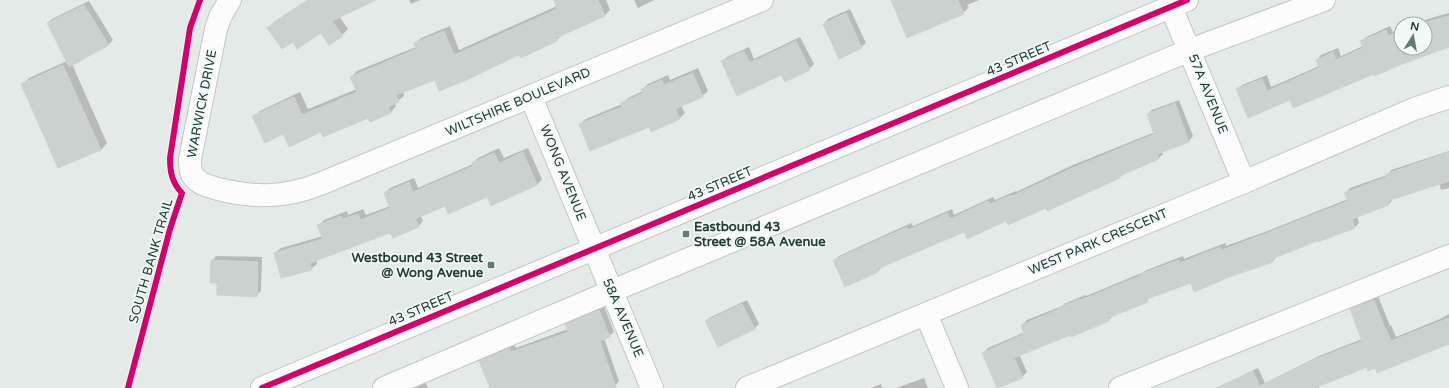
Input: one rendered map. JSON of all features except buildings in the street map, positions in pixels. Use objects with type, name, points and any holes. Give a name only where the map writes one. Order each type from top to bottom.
[{"type":"street","name":"WARWICK DRIVE","points":[[230,0],[220,17],[216,29],[190,159],[190,167],[192,174],[197,180],[206,186],[240,194],[271,195]]},
{"type":"street","name":"WILTSHIRE BOULEVARD","points":[[271,195],[304,191],[762,0]]},
{"type":"street","points":[[384,388],[612,291],[1190,50],[1324,0]]},
{"type":"street","name":"57A AVENUE","points":[[1179,3],[1190,50],[1244,182]]},
{"type":"street","name":"43 STREET","points":[[262,388],[1179,3]]},
{"type":"street","name":"WONG AVENUE","points":[[531,97],[594,249]]},
{"type":"street","name":"WEST PARK CRESCENT","points":[[747,388],[1244,182],[1414,109],[1449,97]]},
{"type":"street","name":"58A AVENUE","points":[[594,249],[652,388]]},
{"type":"street","points":[[1120,388],[1449,256]]},
{"type":"street","points":[[926,314],[958,388]]},
{"type":"cycle path","name":"SOUTH BANK TRAIL","points":[[128,388],[170,229],[182,193],[172,177],[170,158],[190,28],[200,0]]},
{"type":"cycle path","points":[[262,388],[1187,0]]},
{"type":"place","name":"Eastbound 43 Street @ 58A Avenue","points":[[686,234]]},
{"type":"place","name":"Westbound 43 Street @ Wong Avenue","points":[[491,265]]}]
